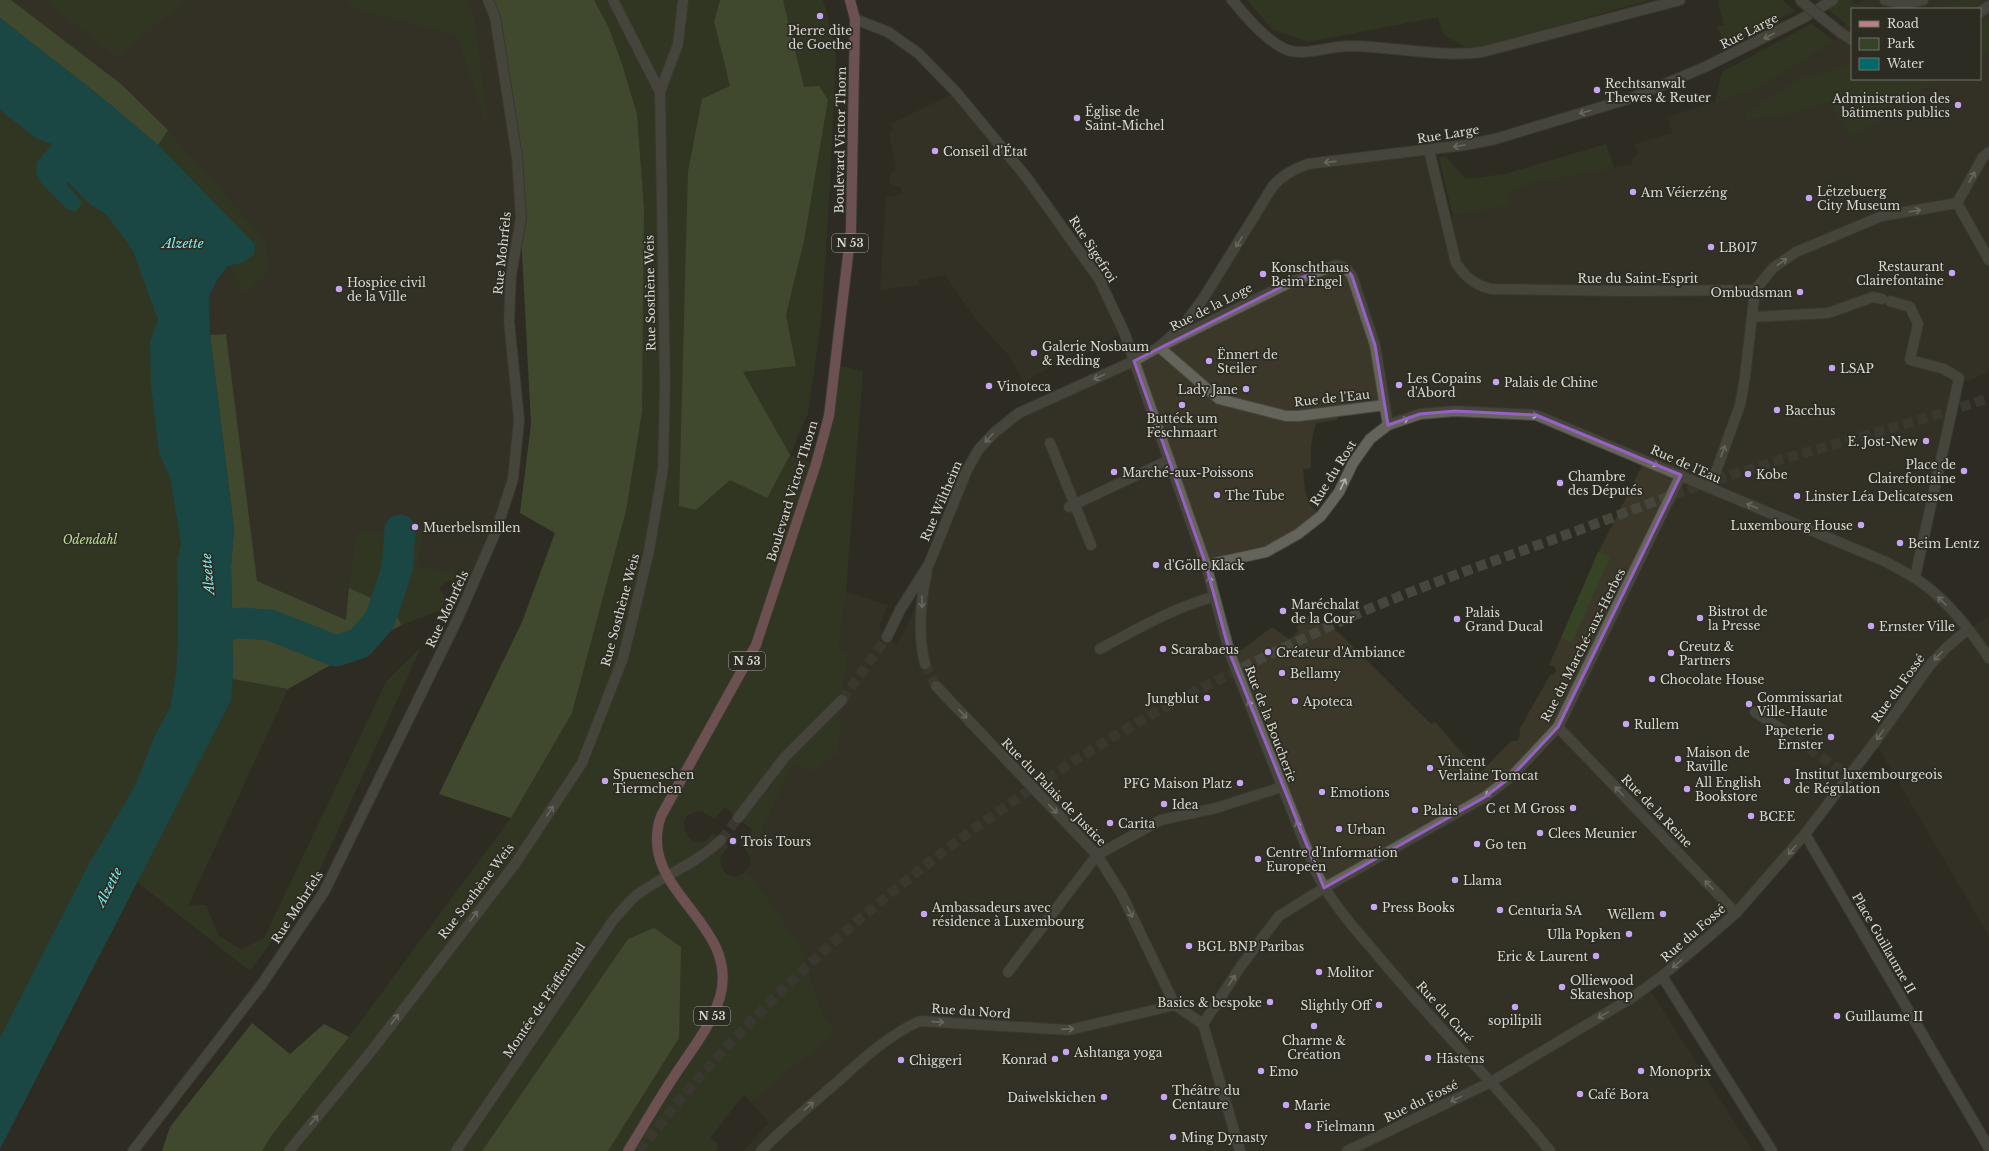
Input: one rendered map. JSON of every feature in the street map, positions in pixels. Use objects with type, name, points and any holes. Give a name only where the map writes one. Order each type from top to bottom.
[{"type":"main road","name":"N 53","points":[[850,0],[855,19]]},
{"type":"main road","name":"Boulevard Victor Thorn","points":[[666,876],[656,848],[656,829],[661,816],[756,645],[816,464],[829,416],[851,230],[855,19]]},
{"type":"main road","name":"N 53","points":[[628,1151],[667,1087],[710,1022],[720,996],[723,967],[711,936],[666,876]]},
{"type":"street","name":"Rue Mohrfels","points":[[134,1151],[262,984],[324,892],[458,618],[496,531],[513,479],[519,420],[509,321],[511,275],[521,218],[517,156],[495,17],[488,0]]},
{"type":"street","points":[[613,0],[660,92]]},
{"type":"street","name":"Rue Sosthène Weis","points":[[290,1151],[373,1049],[519,857],[582,763],[623,658],[649,551],[663,468],[665,384],[660,92],[678,44],[683,0]]},
{"type":"street","points":[[1232,0],[1262,34],[1284,49],[1308,52],[1348,46],[1460,55],[1482,52],[1680,0]]},
{"type":"street","points":[[1800,0],[1851,39]]},
{"type":"street","name":"Rue Large","points":[[1134,361],[1159,347],[1183,326],[1203,299],[1273,186],[1283,176],[1295,168],[1308,164],[1429,150],[1495,139],[1634,97],[1726,58],[1803,18],[1832,0]]},
{"type":"street","points":[[1885,0],[1904,4],[1923,0]]},
{"type":"street","name":"Rue Sigefroi","points":[[855,19],[888,32],[918,53],[956,92],[1027,178],[1099,278],[1124,332],[1206,565]]},
{"type":"street","name":"Rue du Saint-Esprit","points":[[1429,150],[1456,262],[1462,272],[1471,281],[1481,286],[1492,289],[1626,291],[1755,290]]},
{"type":"street","points":[[1957,203],[1983,157],[1989,152]]},
{"type":"street","points":[[1710,488],[1740,405],[1755,290],[1773,268],[1796,252],[1882,216],[1957,203]]},
{"type":"street","points":[[1957,203],[1989,260]]},
{"type":"street","name":"Rue de la Loge","points":[[1159,347],[1293,280],[1336,265],[1346,268],[1352,276],[1375,345],[1388,426]]},
{"type":"street","points":[[1752,317],[1828,313],[1873,297],[1910,306],[1918,324],[1910,360],[1944,369],[1959,378],[1915,577]]},
{"type":"street","name":"Rue de l'Eau","points":[[1159,347],[1219,399],[1286,416],[1299,416],[1385,405]]},
{"type":"street","name":"Rue Wiltheim","points":[[887,636],[900,610],[929,564],[967,470],[979,449],[995,432],[1019,413],[1134,361]]},
{"type":"street","name":"Rue de l'Eau","points":[[1370,439],[1388,426],[1420,414],[1456,411],[1536,415],[1884,561],[1915,577],[1932,590],[1952,610],[1989,658]]},
{"type":"street","name":"Rue du Rost","points":[[1206,565],[1266,552],[1298,534],[1321,516],[1339,492],[1353,463],[1370,439]]},
{"type":"street","points":[[1050,443],[1072,506],[1091,545]]},
{"type":"street","points":[[1072,506],[1169,460]]},
{"type":"street","name":"Rue du Marché-aux-Herbes","points":[[1203,1024],[1241,966],[1279,916],[1324,888],[1485,796],[1512,776],[1558,727],[1681,475]]},
{"type":"street","points":[[925,664],[922,653],[922,594],[929,564]]},
{"type":"street","name":"Rue de la Boucherie","points":[[1206,565],[1230,654],[1316,872],[1324,888]]},
{"type":"street","points":[[1100,650],[1147,624],[1190,604],[1214,597]]},
{"type":"street","name":"Rue du Fossé","points":[[1347,1151],[1491,1082],[1633,997],[1662,976],[1706,940],[1736,913],[1805,834],[1875,742],[1930,665],[1947,647],[1967,630]]},
{"type":"street","name":"Rue du Palais de Justice","points":[[936,686],[1097,855],[1122,895],[1175,1005]]},
{"type":"street","points":[[738,818],[784,758],[842,700]]},
{"type":"street","points":[[1755,712],[1784,731]]},
{"type":"street","name":"Rue de la Reine","points":[[1558,727],[1736,913]]},
{"type":"street","points":[[1008,972],[1097,855],[1161,820],[1216,808],[1282,787]]},
{"type":"street","name":"Place Guillaume II","points":[[1805,834],[1989,1148]]},
{"type":"street","points":[[666,876],[711,850],[721,840]]},
{"type":"street","name":"Montée de Pfaffenthal","points":[[456,1151],[614,919],[636,896],[666,876]]},
{"type":"street","name":"Rue du Curé","points":[[1324,888],[1334,904],[1394,977],[1491,1082],[1550,1151]]},
{"type":"street","points":[[1662,976],[1772,1151]]},
{"type":"street","points":[[1175,1005],[1203,1024],[1240,1151]]},
{"type":"street","name":"Rue du Nord","points":[[761,1151],[779,1132],[862,1060],[901,1029],[920,1020],[1069,1030],[1175,1005]]},
{"type":"highlighted area","points":[[1336,265],[1346,268],[1352,276],[1375,345],[1388,425],[1420,414],[1455,411],[1536,415],[1681,475],[1558,727],[1512,776],[1485,797],[1324,888],[1230,654],[1206,565],[1134,361],[1293,281]]},
{"type":"shaded area","points":[[11,0],[488,0],[495,17],[521,218],[511,275],[519,420],[513,479],[477,575],[417,566],[424,529],[357,532],[346,620],[257,581],[226,334],[210,335],[209,296],[217,280],[228,266],[245,292],[268,271],[265,240],[168,130],[121,84]]},
{"type":"shaded area","points":[[1864,0],[1989,0],[1989,369],[1986,373],[1968,381],[1960,378],[1915,577],[1967,630],[1989,616],[1989,936],[1875,742],[1759,888],[1648,987],[1753,1151],[743,1151],[769,1123],[751,1102],[836,1031],[823,1016],[801,947],[747,870],[750,865],[750,857],[792,765],[842,700],[847,653],[838,652],[846,592],[888,605],[879,627],[895,644],[899,641],[922,594],[967,470],[1019,413],[1134,361],[1183,326],[1275,184],[1295,169],[1429,150],[1445,218],[1509,205],[1508,194],[1531,183],[1633,164],[1632,159],[1638,153],[1635,144],[1672,133],[1668,117],[1759,87],[1835,41],[1851,14],[1851,80],[1981,80],[1981,8],[1854,8],[1855,5]],"holes":[[[1385,405],[1388,425],[1455,411],[1536,415],[1645,460],[1600,549],[1549,665],[1554,666],[1556,670],[1555,674],[1550,675],[1519,730],[1520,736],[1517,741],[1511,741],[1480,773],[1435,722],[1431,724],[1339,633],[1310,615],[1296,627],[1299,631],[1289,639],[1272,627],[1243,649],[1230,654],[1206,565],[1266,552],[1321,516],[1311,506],[1305,491],[1303,469],[1311,468],[1311,444],[1316,423],[1338,420],[1337,412]]]},
{"type":"shaded area","points":[[956,92],[1065,230],[1124,332],[1063,366],[1060,362],[1024,382],[1010,357],[978,322],[945,275],[918,280],[919,285],[880,290],[886,198],[902,194],[901,187],[891,185],[889,179],[890,174],[896,170],[889,132],[893,131],[891,124]]},
{"type":"green space","points":[[0,0],[11,0],[121,84],[168,130],[158,145],[100,96],[0,18]]},
{"type":"green space","points":[[45,0],[184,0],[118,57]]},
{"type":"green space","points":[[347,0],[467,0],[475,21],[488,127],[457,35],[354,8]]},
{"type":"green space","points":[[488,0],[594,0],[609,28],[622,64],[637,114],[644,209],[642,412],[626,511],[572,713],[511,818],[439,794],[522,622],[555,533],[520,513],[531,424],[517,157]]},
{"type":"green space","points":[[594,0],[719,0],[714,21],[730,86],[696,510],[730,480],[745,377],[742,372],[796,366],[786,315],[804,241],[828,100],[804,87],[783,0],[822,0],[825,5],[836,56],[821,323],[808,413],[790,455],[816,464],[835,365],[863,371],[846,592],[838,651],[847,653],[837,752],[816,770],[792,765],[750,857],[746,850],[740,845],[752,830],[725,807],[714,819],[702,811],[691,813],[685,819],[684,826],[686,834],[691,839],[698,842],[705,841],[713,833],[729,847],[724,851],[721,861],[721,866],[727,874],[739,876],[747,870],[801,947],[823,1016],[836,1031],[751,1102],[744,1094],[710,1138],[718,1144],[717,1151],[608,1151],[679,1038],[628,939],[482,1151],[262,1151],[271,1136],[349,1037],[511,818],[572,713],[626,511],[642,412],[644,209],[637,114],[622,64],[609,28]]},
{"type":"green space","points":[[720,0],[783,0],[804,87],[819,86],[828,100],[804,241],[786,315],[796,366],[743,372],[790,455],[767,498],[730,480],[696,510],[679,506],[688,172],[702,99],[730,86],[714,21]]},
{"type":"green space","points":[[1247,0],[1650,0],[1480,47],[1465,47],[1444,35],[1438,17],[1308,42],[1272,29]]},
{"type":"green space","points":[[1782,0],[1795,11],[1726,46],[1717,27],[1724,25],[1718,1]]},
{"type":"green space","points":[[1817,0],[1852,0],[1855,5],[1860,3],[1863,8],[1851,8],[1851,28]]},
{"type":"green space","points":[[1961,0],[1983,0],[1969,8],[1940,8]]},
{"type":"green space","points":[[1989,17],[1989,53],[1981,57],[1981,22]]},
{"type":"green space","points":[[1811,24],[1835,41],[1759,87],[1715,102],[1722,72]]},
{"type":"green space","points":[[1851,62],[1851,80],[1938,80],[1900,100],[1903,108],[1851,136],[1830,102],[1779,116],[1746,119],[1745,114],[1802,78],[1837,70]]},
{"type":"green space","name":"Odendahl","points":[[0,110],[37,139],[52,144],[37,162],[81,201],[66,182],[91,205],[106,214],[132,249],[158,320],[150,341],[151,386],[159,454],[170,477],[181,544],[177,560],[178,632],[176,673],[170,708],[154,737],[135,786],[87,867],[0,1038]]},
{"type":"green space","points":[[168,130],[265,240],[269,271],[245,293],[228,266],[242,263],[255,244],[158,145]]},
{"type":"green space","points":[[1606,144],[1614,168],[1531,183],[1508,194],[1510,205],[1453,216],[1439,158],[1445,156],[1466,179],[1505,174]]},
{"type":"green space","points":[[226,334],[257,581],[346,620],[349,588],[393,608],[401,625],[288,689],[233,679],[231,565],[234,529],[210,335]]},
{"type":"green space","points":[[424,529],[417,566],[457,572],[454,581],[446,581],[440,587],[440,591],[446,598],[439,611],[401,625],[393,608],[349,588],[357,532]]},
{"type":"green space","points":[[1598,552],[1610,557],[1572,643],[1561,638]]},
{"type":"green space","points":[[421,647],[312,887],[250,971],[136,881],[231,700],[233,679],[288,689],[188,906],[206,905],[219,936],[241,949],[264,938],[386,682]]},
{"type":"green space","points":[[654,928],[681,947],[679,1038],[608,1151],[482,1151],[628,939]]},
{"type":"green space","points":[[252,1023],[290,1054],[324,1024],[349,1037],[271,1136],[262,1151],[162,1151],[170,1127]]},
{"type":"water","name":"Alzette","points":[[0,18],[100,96],[158,145],[255,244],[254,254],[242,263],[228,266],[217,280],[209,296],[210,335],[234,529],[231,565],[233,679],[231,700],[0,1149],[0,1038],[87,867],[135,786],[154,737],[170,708],[176,673],[178,632],[177,560],[181,544],[170,477],[159,454],[151,386],[150,341],[158,320],[132,249],[106,214],[91,205],[67,182],[67,185],[81,201],[81,205],[75,212],[67,209],[41,183],[36,173],[37,162],[52,144],[37,139],[0,110]]},
{"type":"waterway","points":[[213,627],[240,623],[270,625],[336,651],[360,643],[380,620],[397,569],[400,530]]},
{"type":"tunnel","points":[[639,1151],[688,1090],[741,1031],[798,975],[856,922],[918,871],[981,824],[1046,779],[1138,722],[1217,680],[1297,641],[1441,580],[1716,480],[1989,398]]},
{"type":"tunnel","points":[[842,700],[887,637]]},
{"type":"tunnel","points":[[925,664],[936,686]]},
{"type":"tunnel","points":[[1784,731],[1849,776]]},
{"type":"tunnel","points":[[721,840],[738,818]]},
{"type":"place","name":"Pierre dite de Goethe","points":[[820,16]]},
{"type":"place","name":"Rechtsanwalt Thewes & Reuter","points":[[1597,90]]},
{"type":"place","name":"Administration des bâtiments publics","points":[[1958,105]]},
{"type":"place","name":"Église de Saint-Michel","points":[[1077,118]]},
{"type":"place","name":"Conseil d'État","points":[[935,151]]},
{"type":"place","name":"Am Véierzéng","points":[[1633,192]]},
{"type":"place","name":"Lëtzebuerg City Museum","points":[[1809,198]]},
{"type":"place","name":"LB017","points":[[1711,247]]},
{"type":"place","name":"Restaurant Clairefontaine","points":[[1952,273]]},
{"type":"place","name":"Konschthaus Beim Engel","points":[[1263,274]]},
{"type":"place","name":"Hospice civil de la Ville","points":[[339,289]]},
{"type":"place","name":"Ombudsman","points":[[1800,292]]},
{"type":"place","name":"Galerie Nosbaum & Reding","points":[[1034,353]]},
{"type":"place","name":"Ënnert de Steiler","points":[[1209,361]]},
{"type":"place","name":"LSAP","points":[[1832,368]]},
{"type":"place","name":"Palais de Chine","points":[[1496,382]]},
{"type":"place","name":"Les Copains d'Abord","points":[[1399,385]]},
{"type":"place","name":"Vinoteca","points":[[989,386]]},
{"type":"place","name":"Lady Jane","points":[[1246,389]]},
{"type":"place","name":"Buttéck um Fëschmaart","points":[[1182,405]]},
{"type":"place","name":"Bacchus","points":[[1777,410]]},
{"type":"place","name":"E. Jost-New","points":[[1926,441]]},
{"type":"place","name":"Place de Clairefontaine","points":[[1964,471]]},
{"type":"place","name":"Marché-aux-Poissons","points":[[1114,472]]},
{"type":"place","name":"Kobe","points":[[1748,474]]},
{"type":"place","name":"Chambre des Députés","points":[[1560,483]]},
{"type":"place","name":"The Tube","points":[[1217,495]]},
{"type":"place","name":"Linster Léa Delicatessen","points":[[1797,496]]},
{"type":"place","name":"Luxembourg House","points":[[1861,525]]},
{"type":"place","name":"Muerbelsmillen","points":[[415,527]]},
{"type":"place","name":"Beim Lentz","points":[[1900,543]]},
{"type":"place","name":"d'Gölle Klack","points":[[1156,565]]},
{"type":"place","name":"Maréchalat de la Cour","points":[[1283,611]]},
{"type":"place","name":"Bistrot de la Presse","points":[[1700,618]]},
{"type":"place","name":"Palais Grand Ducal","points":[[1457,619]]},
{"type":"place","name":"Ernster Ville","points":[[1871,626]]},
{"type":"place","name":"Scarabaeus","points":[[1163,649]]},
{"type":"place","name":"Créateur d'Ambiance","points":[[1268,652]]},
{"type":"place","name":"Creutz & Partners","points":[[1671,653]]},
{"type":"place","name":"Bellamy","points":[[1282,673]]},
{"type":"place","name":"Chocolate House","points":[[1652,679]]},
{"type":"place","name":"Jungblut","points":[[1207,698]]},
{"type":"place","name":"Apoteca","points":[[1295,701]]},
{"type":"place","name":"Commissariat Ville-Haute","points":[[1749,704]]},
{"type":"place","name":"Rullem","points":[[1626,724]]},
{"type":"place","name":"Papeterie Ernster","points":[[1831,737]]},
{"type":"place","name":"Maison de Raville","points":[[1678,759]]},
{"type":"place","name":"Vincent Verlaine Tomcat","points":[[1430,768]]},
{"type":"place","name":"Spueneschen Tiermchen","points":[[605,781]]},
{"type":"place","name":"Institut luxembourgeois de Régulation","points":[[1787,781]]},
{"type":"place","name":"PFG Maison Platz","points":[[1240,783]]},
{"type":"place","name":"All English Bookstore","points":[[1687,789]]},
{"type":"place","name":"Emotions","points":[[1322,792]]},
{"type":"place","name":"Idea","points":[[1164,804]]},
{"type":"place","name":"C et M Gross","points":[[1573,808]]},
{"type":"place","name":"Palais","points":[[1415,810]]},
{"type":"place","name":"BCEE","points":[[1751,816]]},
{"type":"place","name":"Carita","points":[[1110,823]]},
{"type":"place","name":"Urban","points":[[1339,829]]},
{"type":"place","name":"Clees Meunier","points":[[1540,833]]},
{"type":"place","name":"Trois Tours","points":[[733,841]]},
{"type":"place","name":"Go ten","points":[[1477,844]]},
{"type":"place","name":"Centre d'Information Europeèn","points":[[1258,859]]},
{"type":"place","name":"Llama","points":[[1455,880]]},
{"type":"place","name":"Press Books","points":[[1374,907]]},
{"type":"place","name":"Centuria SA","points":[[1500,910]]},
{"type":"place","name":"Ambassadeurs avec résidence à Luxembourg","points":[[924,914]]},
{"type":"place","name":"Wëllem","points":[[1663,914]]},
{"type":"place","name":"Ulla Popken","points":[[1629,934]]},
{"type":"place","name":"BGL BNP Paribas","points":[[1189,946]]},
{"type":"place","name":"Eric & Laurent","points":[[1596,956]]},
{"type":"place","name":"Molitor","points":[[1319,972]]},
{"type":"place","name":"Olliewood Skateshop","points":[[1562,987]]},
{"type":"place","name":"Basics & bespoke","points":[[1270,1002]]},
{"type":"place","name":"Slightly Off","points":[[1379,1005]]},
{"type":"place","name":"sopilipili","points":[[1515,1007]]},
{"type":"place","name":"Guillaume II","points":[[1837,1016]]},
{"type":"place","name":"Charme & Création","points":[[1314,1026]]},
{"type":"place","name":"Ashtanga yoga","points":[[1066,1052]]},
{"type":"place","name":"Hãstens","points":[[1428,1058]]},
{"type":"place","name":"Konrad","points":[[1055,1059]]},
{"type":"place","name":"Chiggeri","points":[[901,1060]]},
{"type":"place","name":"Emo","points":[[1261,1071]]},
{"type":"place","name":"Monoprix","points":[[1641,1071]]},
{"type":"place","name":"Café Bora","points":[[1580,1094]]},
{"type":"place","name":"Daiwelskichen","points":[[1104,1097]]},
{"type":"place","name":"Théâtre du Centaure","points":[[1164,1097]]},
{"type":"place","name":"Marie","points":[[1286,1105]]},
{"type":"place","name":"Fielmann","points":[[1308,1126]]},
{"type":"place","name":"Ming Dynasty","points":[[1173,1137]]}]
